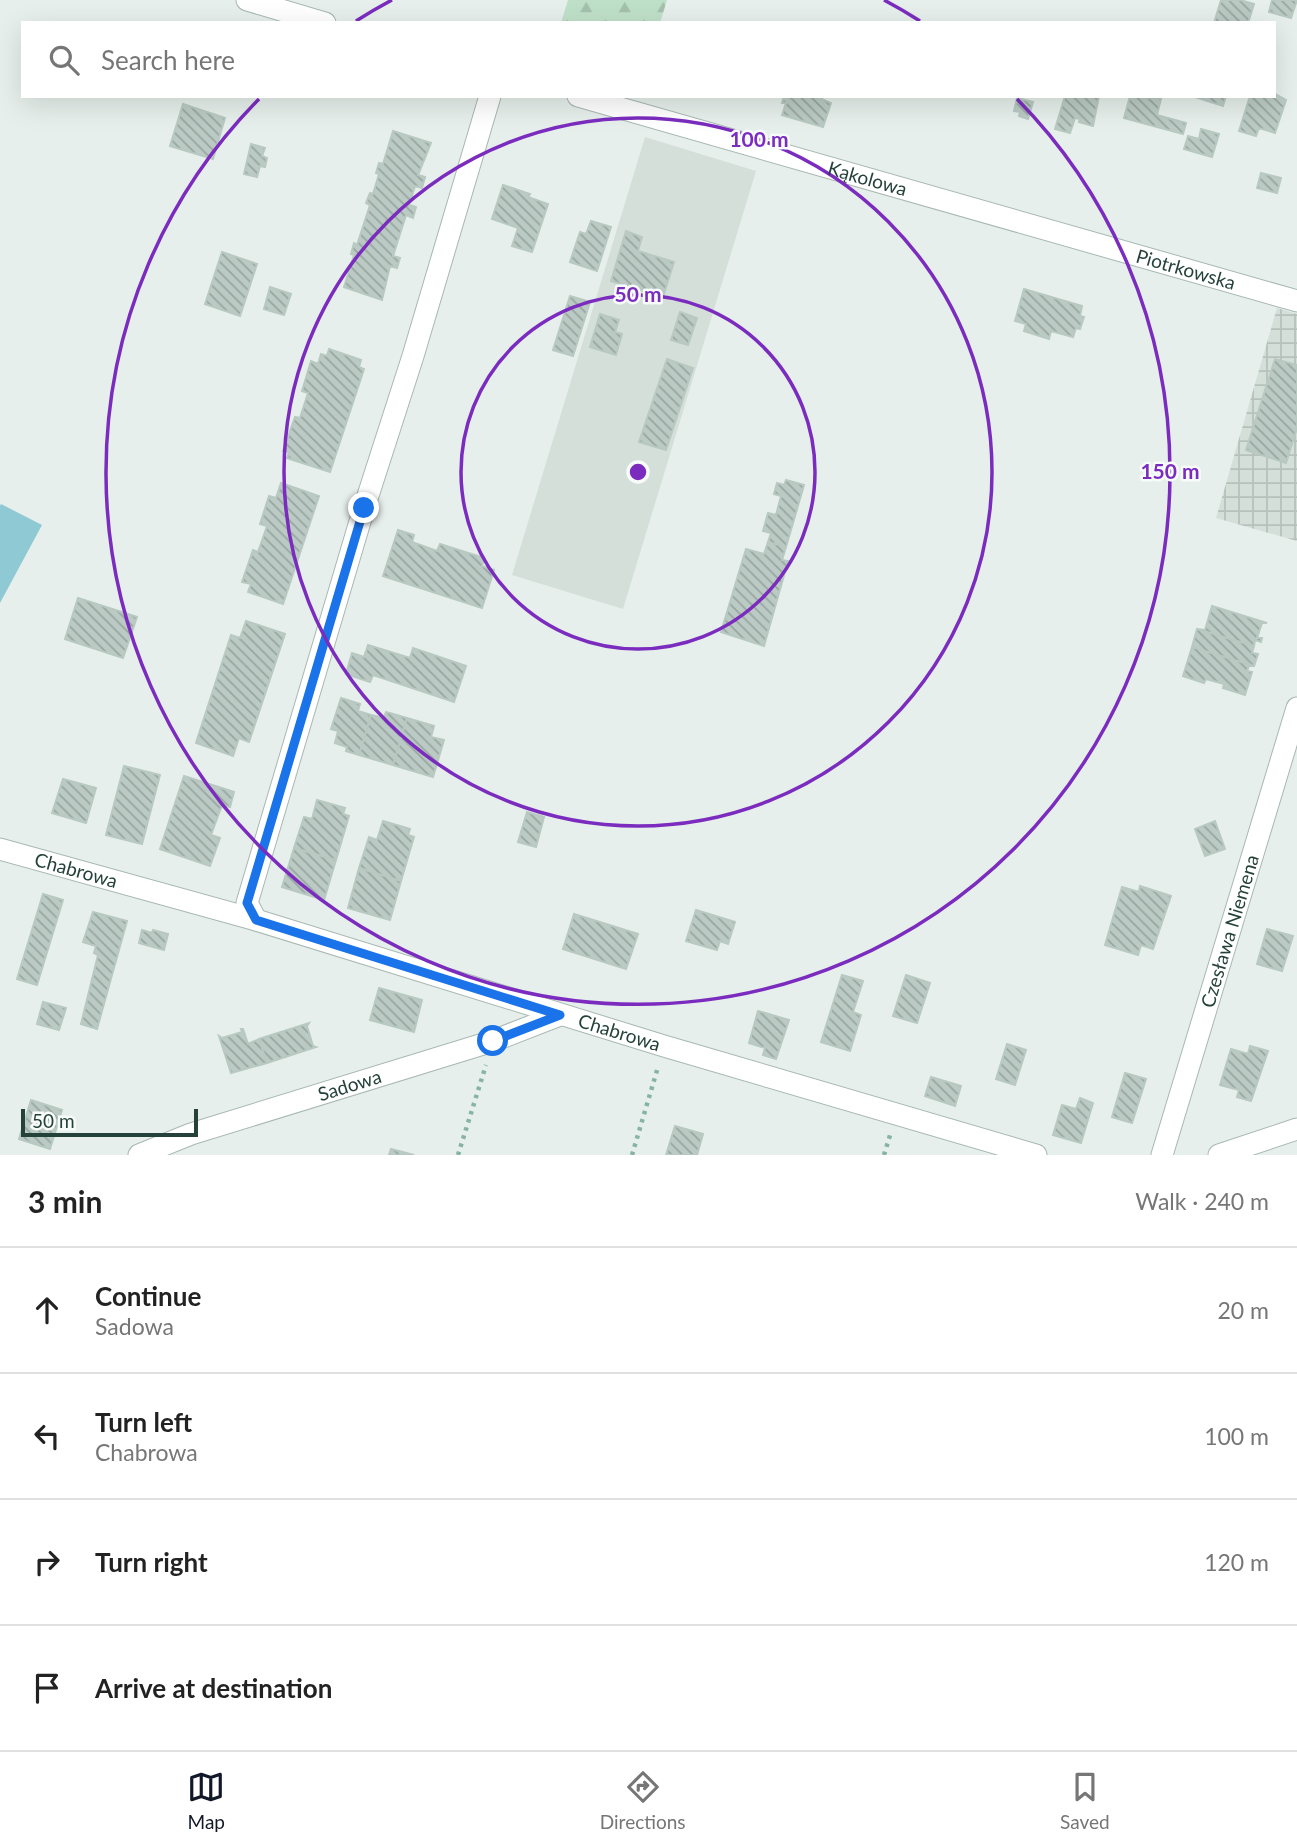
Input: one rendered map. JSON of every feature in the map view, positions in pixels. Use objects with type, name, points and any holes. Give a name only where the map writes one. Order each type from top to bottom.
[{"type":"street","points":[[247,0],[318,21]]},
{"type":"street","points":[[256,920],[247,903],[488,98]]},
{"type":"street","name":"Kąkolowa","points":[[585,98],[1074,238]]},
{"type":"street","name":"Piotrkowska","points":[[1074,238],[1297,301]]},
{"type":"street","name":"Czesława Niemena","points":[[1162,1155],[1297,708]]},
{"type":"street","name":"Chabrowa","points":[[0,849],[256,920],[560,1015],[1036,1155]]},
{"type":"street","name":"Sadowa","points":[[139,1155],[191,1135],[493,1041],[560,1015]]},
{"type":"street","points":[[1219,1155],[1297,1129]]},
{"type":"path","points":[[458,1155],[493,1041]]},
{"type":"path","points":[[632,1155],[664,1046]]},
{"type":"shaded area","points":[[645,137],[756,171],[623,609],[512,575]]},
{"type":"shaded area","points":[[1277,308],[1297,314],[1297,541],[1216,518]]},
{"type":"green space","points":[[568,0],[667,0],[661,21],[562,21]]},
{"type":"water","points":[[1,504],[42,525],[0,603],[0,506]]},
{"type":"building","points":[[1221,0],[1240,0],[1254,4],[1249,21],[1215,21]]},
{"type":"building","points":[[1272,0],[1297,0],[1291,18],[1269,12]]},
{"type":"building","points":[[1276,95],[1286,100],[1275,133],[1259,128],[1256,136],[1239,131],[1249,98],[1276,98]]},
{"type":"building","points":[[783,98],[820,98],[831,103],[823,127],[782,115],[786,103],[782,103]]},
{"type":"building","points":[[1017,98],[1033,102],[1028,119],[1019,116],[1020,112],[1014,111]]},
{"type":"building","points":[[1064,98],[1099,98],[1093,126],[1075,118],[1070,133],[1055,129]]},
{"type":"building","points":[[1129,98],[1151,98],[1161,99],[1157,115],[1186,123],[1183,134],[1124,118]]},
{"type":"building","points":[[1198,98],[1225,98],[1223,106]]},
{"type":"building","points":[[183,104],[225,118],[213,159],[170,146]]},
{"type":"building","points":[[1201,129],[1219,134],[1212,157],[1184,149],[1188,136],[1199,139]]},
{"type":"building","points":[[393,131],[431,143],[418,175],[425,177],[422,188],[415,186],[409,205],[416,207],[413,218],[406,215],[393,256],[400,258],[397,268],[390,266],[382,300],[344,287],[354,255],[351,254],[354,243],[357,245],[370,205],[366,203],[370,193],[373,194],[379,163],[383,164]]},
{"type":"building","points":[[251,144],[265,148],[262,156],[267,158],[265,167],[260,166],[257,177],[244,174]]},
{"type":"building","points":[[1261,173],[1281,178],[1277,193],[1257,188]]},
{"type":"building","points":[[503,185],[530,194],[528,197],[548,204],[532,252],[512,246],[518,228],[492,219]]},
{"type":"building","points":[[591,221],[611,227],[597,271],[570,262],[580,232],[586,234]]},
{"type":"building","points":[[626,231],[642,237],[638,251],[674,262],[663,297],[611,281]]},
{"type":"building","points":[[222,252],[257,264],[240,316],[205,304]]},
{"type":"building","points":[[270,287],[291,294],[284,315],[264,309]]},
{"type":"building","points":[[1024,289],[1082,306],[1080,316],[1084,317],[1080,329],[1076,328],[1073,337],[1051,331],[1049,339],[1024,331],[1026,324],[1015,321]]},
{"type":"building","points":[[570,296],[590,302],[573,356],[553,350]]},
{"type":"building","points":[[680,312],[697,318],[688,345],[671,340]]},
{"type":"building","points":[[600,314],[619,320],[615,332],[622,334],[616,355],[590,347]]},
{"type":"building","points":[[329,349],[361,360],[359,367],[364,369],[330,472],[287,458],[289,452],[283,451],[295,417],[300,418],[308,393],[302,391],[311,361],[318,364],[321,354],[327,356]]},
{"type":"building","points":[[667,359],[693,368],[666,450],[639,442]]},
{"type":"building","points":[[1275,359],[1297,365],[1297,428],[1286,463],[1246,450]]},
{"type":"building","points":[[786,480],[804,485],[786,547],[768,542],[771,533],[763,531],[768,513],[776,515],[781,496],[774,494],[777,483],[784,485]]},
{"type":"building","points":[[281,483],[319,496],[283,604],[248,592],[251,584],[242,582],[253,550],[258,552],[267,526],[260,524],[269,496],[276,498]]},
{"type":"building","points":[[398,530],[414,535],[412,542],[437,551],[440,544],[484,558],[482,566],[494,570],[482,608],[383,576]]},
{"type":"building","points":[[768,542],[786,547],[782,560],[788,561],[764,646],[721,632],[746,549],[764,554]]},
{"type":"building","points":[[78,598],[137,617],[123,658],[65,639]]},
{"type":"building","points":[[1212,606],[1267,623],[1262,623],[1257,638],[1262,638],[1261,642],[1255,640],[1254,646],[1197,629],[1205,630]]},
{"type":"building","points":[[246,621],[285,634],[249,742],[239,738],[233,756],[196,743],[231,635],[240,638]]},
{"type":"building","points":[[1197,629],[1254,646],[1252,653],[1258,654],[1254,666],[1192,647]]},
{"type":"building","points":[[368,645],[410,658],[413,648],[466,666],[454,702],[373,675],[370,682],[346,674],[352,653],[364,657]]},
{"type":"building","points":[[1192,647],[1254,666],[1249,666],[1247,671],[1252,672],[1245,695],[1223,688],[1224,684],[1206,679],[1204,683],[1183,676]]},
{"type":"building","points":[[341,698],[360,704],[358,711],[371,715],[359,755],[346,751],[347,747],[335,743],[338,731],[331,729]]},
{"type":"building","points":[[386,712],[407,718],[393,765],[359,755],[371,715],[384,718]]},
{"type":"building","points":[[407,718],[434,726],[431,737],[444,740],[433,777],[393,765]]},
{"type":"building","points":[[124,766],[160,775],[142,844],[106,835]]},
{"type":"building","points":[[184,776],[234,792],[230,807],[222,805],[211,835],[220,838],[210,866],[160,849]]},
{"type":"building","points":[[63,779],[96,788],[86,823],[52,813]]},
{"type":"building","points":[[317,800],[345,808],[343,814],[349,816],[336,860],[294,848],[304,817],[312,819]]},
{"type":"building","points":[[527,812],[544,817],[536,847],[518,842]]},
{"type":"building","points":[[383,821],[410,829],[408,835],[414,837],[401,881],[359,868],[369,837],[377,840]]},
{"type":"building","points":[[1215,821],[1225,849],[1205,856],[1195,829]]},
{"type":"building","points":[[294,848],[336,860],[324,900],[282,887]]},
{"type":"building","points":[[359,868],[401,881],[390,920],[348,908]]},
{"type":"building","points":[[1140,886],[1171,896],[1153,949],[1141,945],[1138,955],[1105,945],[1122,887],[1139,892]]},
{"type":"building","points":[[43,894],[63,900],[37,985],[17,979]]},
{"type":"building","points":[[696,910],[735,922],[728,944],[720,941],[717,950],[686,941]]},
{"type":"building","points":[[93,912],[127,921],[97,1029],[81,1024],[98,955],[94,953],[96,946],[83,942]]},
{"type":"building","points":[[574,914],[638,934],[626,969],[563,949]]},
{"type":"building","points":[[1267,929],[1293,936],[1282,971],[1257,964]]},
{"type":"building","points":[[142,930],[168,934],[164,950],[139,943]]},
{"type":"building","points":[[842,975],[863,981],[853,1012],[861,1015],[850,1051],[821,1042]]},
{"type":"building","points":[[906,975],[930,983],[917,1023],[893,1016]]},
{"type":"building","points":[[379,988],[422,1000],[414,1032],[370,1020]]},
{"type":"building","points":[[43,1002],[66,1008],[59,1030],[37,1024]]},
{"type":"building","points":[[758,1011],[789,1020],[776,1059],[763,1055],[765,1048],[749,1043]]},
{"type":"building","points":[[309,1023],[307,1026],[313,1046],[316,1047],[267,1063],[259,1039]]},
{"type":"building","points":[[241,1029],[248,1044],[259,1039],[267,1063],[231,1073],[219,1036],[222,1038],[242,1032]]},
{"type":"building","points":[[1007,1044],[1026,1050],[1015,1085],[996,1079]]},
{"type":"building","points":[[1250,1046],[1268,1051],[1251,1101],[1237,1097],[1239,1090],[1220,1085],[1231,1049],[1248,1054]]},
{"type":"building","points":[[1125,1073],[1146,1079],[1132,1123],[1112,1117]]},
{"type":"building","points":[[931,1077],[961,1086],[955,1106],[925,1096]]},
{"type":"building","points":[[1080,1098],[1093,1103],[1081,1143],[1053,1135],[1062,1105],[1076,1109]]},
{"type":"building","points":[[31,1100],[62,1110],[50,1149],[19,1139]]},
{"type":"building","points":[[675,1126],[703,1134],[697,1155],[666,1155]]},
{"type":"building","points":[[391,1149],[414,1155],[389,1155]]},
{"type":"route","points":[[364,508],[247,903],[256,920],[560,1015],[493,1041]]}]
